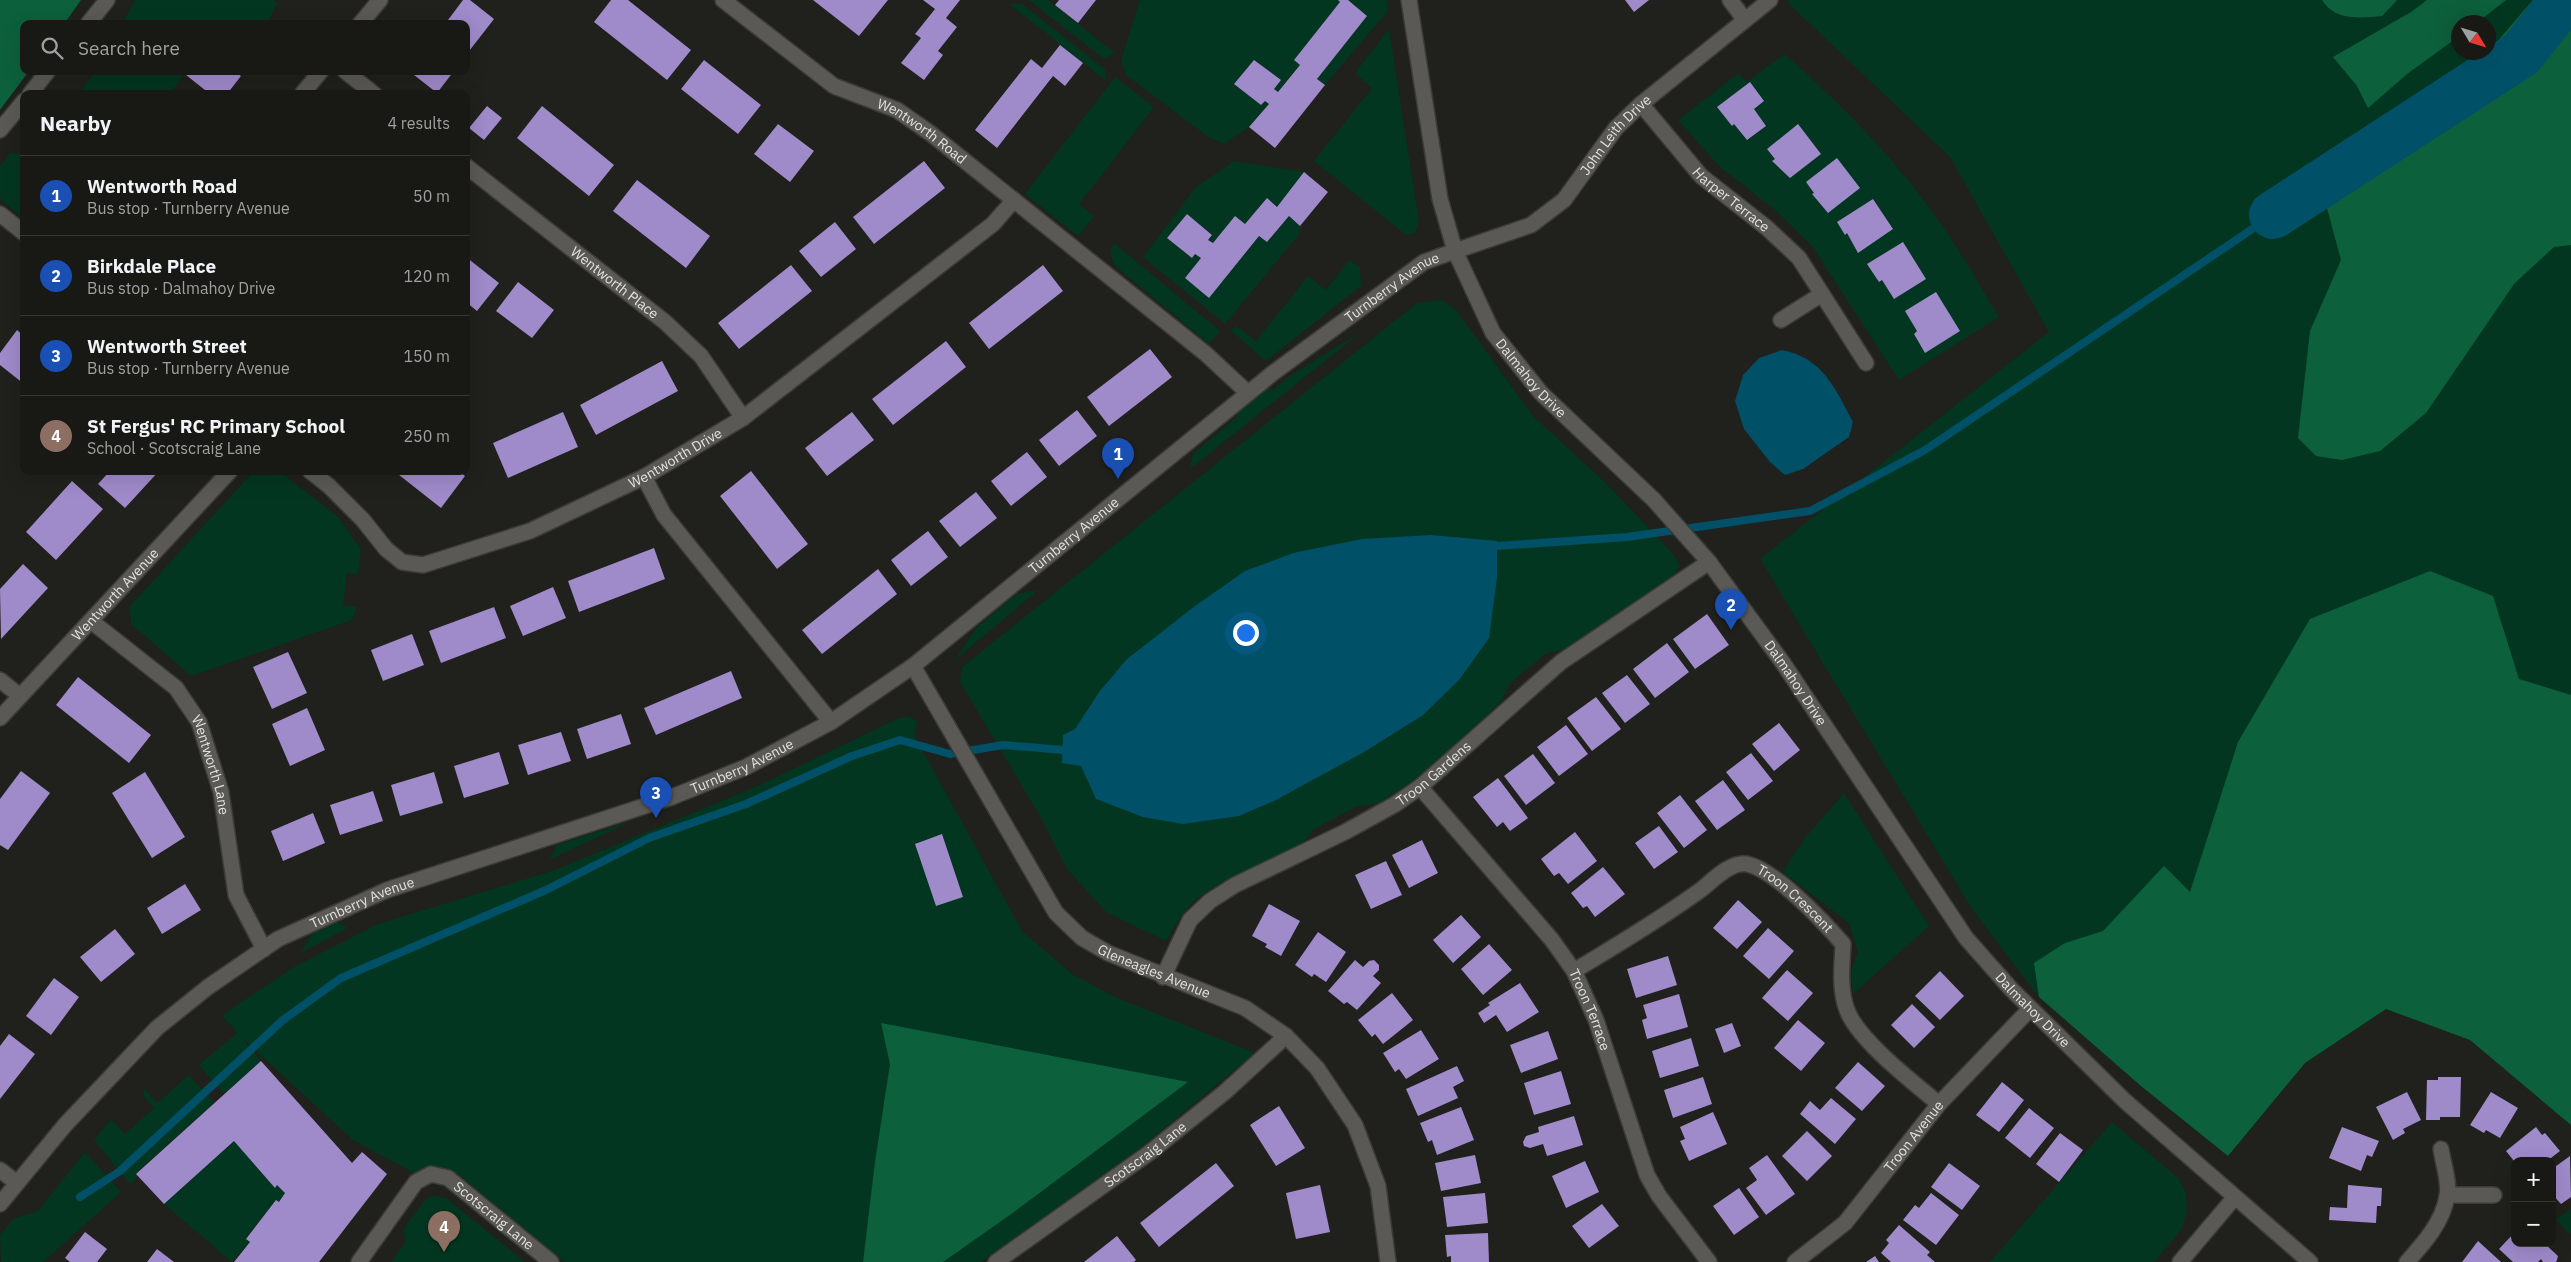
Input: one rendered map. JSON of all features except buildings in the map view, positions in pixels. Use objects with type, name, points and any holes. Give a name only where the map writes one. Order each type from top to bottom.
[{"type":"street","points":[[91,20],[107,0]]},
{"type":"street","points":[[363,20],[380,0]]},
{"type":"street","name":"Wentworth Road","points":[[723,0],[834,86],[897,110],[1014,200],[1206,354],[1248,393]]},
{"type":"street","name":"Dalmahoy Drive","points":[[1409,0],[1440,198],[1455,251],[1493,333],[1541,392],[1654,500],[1709,562],[1783,663],[1966,938],[2030,1008],[2125,1101],[2310,1262]]},
{"type":"street","points":[[1730,0],[1745,20]]},
{"type":"street","name":"John Leith Drive","points":[[1455,251],[1531,225],[1564,200],[1616,128],[1641,104],[1770,0]]},
{"type":"street","points":[[33,90],[45,75]]},
{"type":"street","points":[[305,90],[318,75]]},
{"type":"street","points":[[350,75],[369,90]]},
{"type":"street","name":"Harper Terrace","points":[[1641,104],[1701,176],[1767,228],[1799,258],[1866,363]]},
{"type":"street","points":[[0,130],[20,106]]},
{"type":"street","name":"Wentworth Place","points":[[470,169],[665,322],[701,356],[744,418]]},
{"type":"street","name":"Wentworth Drive","points":[[315,475],[329,486],[363,520],[386,549],[402,562],[423,565],[530,531],[644,477],[744,418],[993,224],[1014,200]]},
{"type":"street","points":[[0,214],[20,230]]},
{"type":"street","name":"Turnberry Avenue","points":[[0,1204],[66,1125],[158,1028],[208,987],[278,939],[387,890],[672,797],[746,767],[831,722],[913,666],[1248,393],[1424,262],[1455,251]]},
{"type":"street","points":[[1781,320],[1822,294]]},
{"type":"street","name":"Wentworth Avenue","points":[[0,718],[226,475]]},
{"type":"street","points":[[644,477],[664,514],[831,722]]},
{"type":"street","name":"Troon Gardens","points":[[1163,976],[1190,920],[1210,901],[1235,884],[1344,832],[1394,805],[1420,787],[1561,662],[1709,562]]},
{"type":"street","name":"Wentworth Lane","points":[[91,621],[176,688],[199,722],[221,792],[236,895],[264,949]]},
{"type":"street","name":"Gleneagles Avenue","points":[[913,666],[1038,886],[1056,913],[1082,938],[1108,953],[1245,1008],[1286,1036],[1317,1068],[1355,1125],[1378,1186],[1388,1262]]},
{"type":"street","points":[[0,680],[20,696]]},
{"type":"street","name":"Troon Terrace","points":[[1420,787],[1455,830],[1552,940],[1574,971],[1596,1020],[1647,1175],[1659,1196],[1709,1262]]},
{"type":"street","name":"Troon Crescent","points":[[1574,971],[1676,908],[1728,869],[1745,864],[1763,870],[1830,929],[1842,944],[1841,978],[1847,1010],[1864,1036],[1939,1104]]},
{"type":"street","name":"Troon Avenue","points":[[1795,1262],[1845,1223],[1939,1104],[2030,1008]]},
{"type":"street","name":"Scotscraig Lane","points":[[996,1262],[1149,1153],[1225,1092],[1286,1036]]},
{"type":"street","points":[[2407,1262],[2427,1240],[2448,1195],[2441,1150]]},
{"type":"street","points":[[0,1170],[17,1183]]},
{"type":"street","name":"Scotscraig Lane","points":[[359,1262],[416,1182],[431,1174],[448,1178],[551,1262]]},
{"type":"street","points":[[2448,1195],[2494,1196]]},
{"type":"street","points":[[2180,1262],[2235,1197]]},
{"type":"green space","points":[[0,0],[81,0],[67,20],[20,20],[20,75],[26,75],[0,110]]},
{"type":"green space","points":[[135,0],[273,0],[277,3],[269,20],[124,20]]},
{"type":"green space","points":[[1029,0],[1048,0],[1115,53],[1104,59]]},
{"type":"green space","points":[[1140,0],[1338,0],[1340,2],[1294,60],[1300,65],[1278,92],[1274,89],[1280,80],[1255,60],[1234,84],[1261,105],[1265,101],[1269,104],[1249,127],[1224,144],[1207,136],[1126,75],[1121,60]]},
{"type":"green space","points":[[1348,0],[1387,0],[1388,11],[1325,85],[1317,79],[1367,16]]},
{"type":"green space","points":[[1790,0],[2571,0],[2571,1125],[2470,1040],[2386,1009],[2305,1063],[2228,1156],[2141,1086],[2039,997],[1972,909],[1760,559],[2049,332],[1950,157],[1787,2]]},
{"type":"green space","points":[[2322,0],[2397,0],[2382,16],[2349,17],[2334,12]]},
{"type":"green space","points":[[2427,0],[2506,0],[2487,15],[2451,15],[2451,42],[2407,74],[2368,108],[2357,86],[2333,57],[2411,12]]},
{"type":"green space","points":[[2533,0],[2571,0],[2571,245],[2554,247],[2514,284],[2426,413],[2380,451],[2342,460],[2316,456],[2298,438],[2310,331],[2341,260],[2318,175],[2349,148],[2407,117],[2445,89],[2479,60],[2496,60],[2496,43]]},
{"type":"green space","points":[[1009,4],[1022,4],[1106,70],[1105,80]]},
{"type":"green space","points":[[1389,29],[1419,222],[1415,233],[1406,235],[1314,161],[1372,88],[1355,73]]},
{"type":"green space","points":[[1785,54],[1862,128],[1898,168],[1949,236],[1999,317],[1899,380],[1812,246],[1775,210],[1720,167],[1678,120],[1739,73],[1746,82]]},
{"type":"green space","points":[[93,75],[183,75],[173,90],[81,90]]},
{"type":"green space","points":[[1115,77],[1154,107],[1079,204],[1094,216],[1078,236],[1025,194]]},
{"type":"green space","points":[[10,153],[20,154],[20,216],[0,199],[0,166]]},
{"type":"green space","points":[[1234,161],[1304,172],[1277,207],[1266,199],[1245,224],[1235,216],[1213,243],[1208,240],[1212,234],[1187,214],[1167,238],[1192,258],[1195,254],[1201,258],[1185,278],[1209,297],[1259,236],[1268,242],[1289,216],[1300,226],[1300,233],[1225,324],[1143,257],[1195,188]]},
{"type":"green space","points":[[1114,243],[1220,331],[1209,344],[1114,265],[1110,252]]},
{"type":"green space","points":[[1349,260],[1360,267],[1361,286],[1266,361],[1231,331],[1236,326],[1256,341],[1308,276],[1326,290]]},
{"type":"green space","points":[[1442,300],[1456,310],[1533,416],[1607,484],[1674,555],[1680,566],[1671,580],[1563,650],[1547,653],[1510,683],[1501,702],[1419,777],[1379,803],[1355,807],[1313,830],[1302,844],[1211,889],[1194,901],[1180,918],[1166,941],[1106,912],[1067,869],[1044,823],[960,682],[962,667],[1417,303]]},
{"type":"green space","points":[[1364,330],[1190,469],[1193,454],[1237,417],[1237,406],[1261,388],[1273,390],[1291,375]]},
{"type":"green space","points":[[250,475],[284,475],[337,516],[361,549],[358,574],[347,573],[343,605],[357,607],[352,620],[191,676],[131,624],[130,606]]},
{"type":"green space","points":[[2430,571],[2493,596],[2519,679],[2571,695],[2571,1125],[2470,1040],[2386,1009],[2305,1063],[2228,1156],[2141,1086],[2039,997],[2034,963],[2065,943],[2103,931],[2164,866],[2190,892],[2238,742],[2310,619]]},
{"type":"green space","points":[[1038,590],[954,661],[977,627],[1017,594]]},
{"type":"green space","points":[[907,716],[918,721],[914,735],[1022,931],[1072,974],[1117,998],[1255,1053],[1143,1146],[981,1262],[565,1262],[458,1174],[436,1167],[414,1173],[353,1140],[241,1037],[261,1061],[224,1094],[199,1065],[237,1033],[222,1015],[294,967],[378,924],[555,870],[758,786],[897,719]]},
{"type":"green space","points":[[1844,793],[1929,926],[1853,994],[1851,973],[1858,952],[1849,923],[1782,872],[1805,838]]},
{"type":"green space","points":[[632,821],[549,860],[557,845]]},
{"type":"green space","points":[[336,921],[348,928],[300,953],[313,933]]},
{"type":"green space","points":[[881,1023],[1188,1082],[1014,1212],[943,1262],[863,1262],[875,1162],[890,1064]]},
{"type":"green space","points":[[189,1075],[214,1103],[136,1173],[138,1176],[130,1184],[94,1140],[111,1119],[125,1134],[154,1108],[143,1095],[144,1089],[157,1103]]},
{"type":"green space","points":[[2112,1122],[2178,1178],[2186,1193],[2187,1212],[2181,1230],[2154,1262],[1990,1262]]},
{"type":"green space","points":[[234,1141],[275,1188],[277,1185],[285,1193],[279,1202],[276,1200],[246,1238],[250,1242],[232,1262],[164,1204]]},
{"type":"green space","points":[[85,1152],[121,1192],[43,1262],[1,1262],[0,1235],[13,1219],[38,1211]]},
{"type":"green space","points":[[432,1196],[446,1198],[525,1262],[391,1262],[406,1241],[403,1230],[423,1202]]},
{"type":"green space","points":[[2571,1209],[2571,1234],[2556,1221]]},
{"type":"water","points":[[1782,350],[1796,354],[1818,367],[1833,386],[1853,422],[1849,437],[1803,469],[1785,475],[1770,462],[1744,429],[1735,401],[1743,375],[1759,358]]},
{"type":"water","points":[[1431,535],[1497,541],[1497,578],[1489,638],[1459,680],[1423,715],[1364,752],[1274,801],[1239,816],[1183,824],[1143,817],[1096,799],[1081,766],[1062,763],[1063,735],[1075,729],[1100,691],[1127,659],[1195,606],[1245,571],[1293,553],[1362,539]]},
{"type":"waterway","points":[[2273,215],[2521,54],[2564,0]]},
{"type":"waterway","points":[[1497,546],[1627,537],[1810,511],[1925,450],[2273,215]]},
{"type":"waterway","points":[[80,1197],[120,1171],[283,1020],[341,978],[546,890],[649,838],[746,804],[852,756],[900,740],[950,754],[1003,745],[1063,750]]},
{"type":"place","name":"Wentworth Road","points":[[1118,479]]},
{"type":"place","name":"Birkdale Place","points":[[1731,630]]},
{"type":"place","name":"Wentworth Street","points":[[656,818]]},
{"type":"place","name":"St Fergus' RC Primary School","points":[[444,1252]]}]
